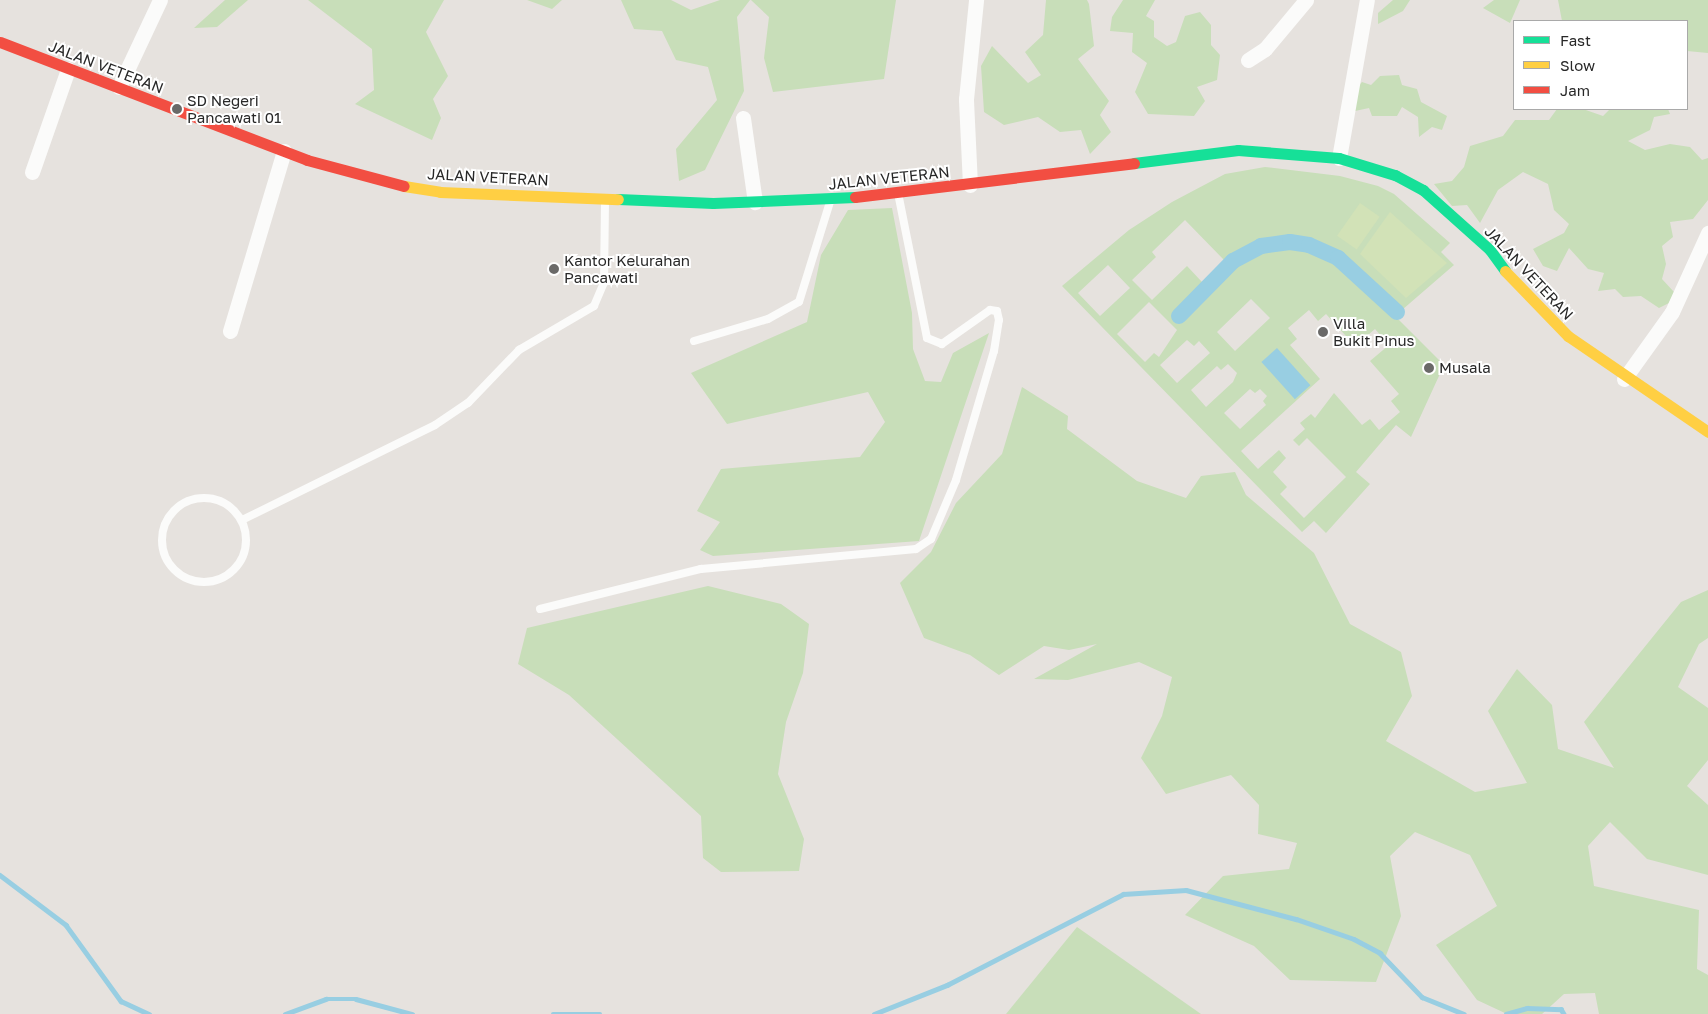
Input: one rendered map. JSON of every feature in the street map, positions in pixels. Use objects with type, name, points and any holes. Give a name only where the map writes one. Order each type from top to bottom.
[{"type":"street","points":[[119,87],[160,0]]},
{"type":"street","points":[[970,185],[966,99],[976,0]]},
{"type":"street","points":[[1248,60],[1265,49],[1306,0]]},
{"type":"street","points":[[1339,158],[1367,0]]},
{"type":"street","name":"JALAN VETERAN","points":[[0,42],[284,151],[392,184],[440,192],[755,202],[831,200],[970,185],[1238,150],[1339,158],[1395,175],[1422,190],[1490,250],[1508,275],[1568,336],[1624,379],[1708,432]]},
{"type":"street","points":[[32,172],[68,69]]},
{"type":"street","points":[[743,118],[755,202]]},
{"type":"street","points":[[230,330],[284,151]]},
{"type":"street","points":[[1624,379],[1672,312],[1708,233]]},
{"type":"lane","points":[[540,609],[701,569],[916,549],[931,539],[956,480],[994,351],[999,320],[997,311],[990,310],[942,344],[926,338],[898,193]]},
{"type":"lane","points":[[242,520],[435,425],[468,403],[519,350],[594,306],[604,283],[605,198]]},
{"type":"lane","points":[[694,341],[768,319],[799,302],[831,200]]},
{"type":"lane","points":[[193,499],[221,501],[242,520],[246,547],[242,560],[222,579],[194,582],[171,567],[164,555],[163,528],[170,515],[193,499]]},
{"type":"green space","points":[[225,0],[248,0],[217,27],[194,28]]},
{"type":"green space","points":[[308,0],[444,0],[426,32],[448,76],[433,99],[441,118],[432,140],[355,104],[374,90],[372,49]]},
{"type":"green space","points":[[527,0],[562,0],[552,9]]},
{"type":"green space","points":[[621,0],[671,0],[691,10],[720,0],[750,0],[737,17],[744,91],[705,170],[679,181],[676,149],[717,100],[708,67],[676,60],[662,31],[634,29]]},
{"type":"green space","points":[[751,0],[896,0],[884,79],[773,92],[764,58],[769,17]]},
{"type":"green space","points":[[1046,0],[1087,0],[1089,4],[1094,46],[1078,59],[1109,101],[1100,115],[1111,132],[1090,154],[1081,130],[1060,132],[1038,117],[1004,125],[984,112],[981,66],[992,46],[1028,83],[1041,75],[1025,52],[1043,35]]},
{"type":"green space","points":[[1123,0],[1155,0],[1146,16],[1154,21],[1154,37],[1167,46],[1176,42],[1185,16],[1200,12],[1211,25],[1211,45],[1220,55],[1217,80],[1197,87],[1205,101],[1194,116],[1148,114],[1135,92],[1147,63],[1132,52],[1133,33],[1110,31],[1112,17]]},
{"type":"green space","points":[[1393,0],[1410,0],[1403,11],[1378,24],[1378,13]]},
{"type":"green space","points":[[1494,0],[1520,0],[1510,23],[1483,8]]},
{"type":"green space","points":[[1558,0],[1708,0],[1708,53],[1688,51],[1688,20],[1562,20]]},
{"type":"green space","points":[[1399,75],[1402,85],[1417,89],[1421,102],[1447,116],[1442,130],[1432,127],[1419,137],[1418,117],[1402,107],[1397,116],[1372,116],[1369,108],[1355,111],[1352,92],[1362,82],[1371,85],[1380,76]]},
{"type":"green space","points":[[1556,110],[1586,110],[1603,116],[1609,110],[1668,110],[1670,114],[1654,117],[1650,130],[1628,141],[1645,150],[1670,144],[1690,147],[1702,160],[1708,158],[1708,200],[1693,219],[1670,222],[1673,237],[1662,246],[1666,264],[1662,279],[1674,292],[1669,303],[1659,308],[1641,296],[1623,297],[1615,289],[1598,291],[1604,273],[1588,269],[1569,248],[1557,271],[1543,266],[1533,249],[1564,233],[1569,224],[1554,210],[1548,184],[1523,172],[1498,190],[1480,223],[1467,205],[1452,206],[1434,184],[1452,181],[1464,167],[1470,146],[1503,136],[1515,120],[1549,120]]},
{"type":"green space","points":[[1265,167],[1340,176],[1378,186],[1394,194],[1450,243],[1441,252],[1454,265],[1395,316],[1444,365],[1411,437],[1396,425],[1356,472],[1370,484],[1326,533],[1314,521],[1302,532],[1062,286],[1129,230],[1172,202],[1225,174]],"holes":[[[1185,220],[1224,260],[1202,282],[1187,266],[1152,300],[1132,280],[1156,257],[1152,252]],[[1108,265],[1130,288],[1100,316],[1078,293]],[[1251,299],[1270,318],[1235,351],[1217,332]],[[1149,302],[1177,330],[1159,357],[1154,353],[1145,362],[1117,334]],[[1309,310],[1318,321],[1326,314],[1355,346],[1375,329],[1389,345],[1370,361],[1399,394],[1391,401],[1400,412],[1379,430],[1370,419],[1362,425],[1334,393],[1315,418],[1311,414],[1300,423],[1305,429],[1293,440],[1299,446],[1307,438],[1346,477],[1304,518],[1280,494],[1287,487],[1273,472],[1286,458],[1279,450],[1258,469],[1241,451],[1320,379],[1290,345],[1297,339],[1288,328]],[[1187,340],[1194,346],[1199,341],[1210,353],[1177,383],[1160,365]],[[1228,364],[1237,373],[1233,382],[1206,407],[1191,390],[1217,366],[1221,370]],[[1250,389],[1255,393],[1260,389],[1267,396],[1263,401],[1266,405],[1240,429],[1224,413]]]},
{"type":"green space","points":[[1360,203],[1380,217],[1357,250],[1337,236]]},
{"type":"green space","points":[[892,208],[912,313],[913,349],[925,381],[941,382],[953,353],[989,333],[919,541],[713,556],[700,550],[720,522],[697,511],[721,469],[860,457],[885,422],[868,392],[727,424],[691,373],[807,322],[821,255],[848,210]]},
{"type":"green space","points":[[1390,212],[1447,263],[1406,298],[1360,254]]},
{"type":"green space","points":[[1022,387],[1068,416],[1067,429],[1137,481],[1186,498],[1201,476],[1235,472],[1246,495],[1314,553],[1350,624],[1401,652],[1412,696],[1386,741],[1475,792],[1527,783],[1488,711],[1517,669],[1552,705],[1558,749],[1614,768],[1584,722],[1681,602],[1708,590],[1708,638],[1699,644],[1678,687],[1708,708],[1708,760],[1687,786],[1708,805],[1708,875],[1647,859],[1610,822],[1588,846],[1594,886],[1699,910],[1697,969],[1708,975],[1708,1014],[1599,1014],[1595,993],[1564,994],[1542,1014],[1507,1014],[1477,1000],[1436,945],[1497,906],[1470,855],[1415,832],[1390,856],[1401,916],[1376,982],[1290,980],[1254,946],[1185,915],[1223,876],[1289,869],[1297,843],[1258,834],[1259,805],[1231,775],[1166,794],[1141,758],[1162,716],[1172,677],[1139,662],[1068,680],[1034,679],[1097,644],[1069,650],[1044,646],[999,675],[970,655],[924,638],[900,583],[931,552],[956,503],[1002,454]]},
{"type":"green space","points":[[708,586],[781,604],[809,624],[803,673],[786,722],[778,774],[804,839],[799,871],[721,872],[703,858],[701,816],[569,695],[518,664],[527,628]]},
{"type":"green space","points":[[1077,927],[1201,1014],[1006,1014]]},
{"type":"water","points":[[1277,348],[1310,385],[1295,399],[1261,362]]},
{"type":"waterway","points":[[1179,316],[1233,261],[1261,246],[1290,242],[1309,245],[1338,258],[1397,312]]},
{"type":"waterway","points":[[0,875],[66,925],[121,1001],[149,1014]]},
{"type":"waterway","points":[[874,1014],[947,985],[1123,894],[1186,890],[1296,919],[1354,939],[1380,953],[1422,997],[1464,1014]]},
{"type":"waterway","points":[[285,1014],[326,999],[356,999],[412,1014]]},
{"type":"waterway","points":[[1506,1014],[1527,1008],[1561,1009],[1564,1014]]},
{"type":"waterway","points":[[553,1014],[600,1014]]},
{"type":"traffic: fast","points":[[1134,163],[1238,150],[1339,158],[1395,175],[1423,190],[1490,250],[1505,271]]},
{"type":"traffic: fast","points":[[618,199],[713,203],[855,197]]},
{"type":"traffic: slow","points":[[404,186],[440,192],[618,199]]},
{"type":"traffic: slow","points":[[1505,271],[1568,336],[1708,432]]},
{"type":"traffic: jam","points":[[0,42],[307,160],[404,186]]},
{"type":"traffic: jam","points":[[855,197],[1134,163]]},
{"type":"place","name":"SD Negeri Pancawati 01","points":[[177,109]]},
{"type":"place","name":"Kantor Kelurahan Pancawati","points":[[554,269]]},
{"type":"place","name":"Villa Bukit Pinus","points":[[1323,332]]},
{"type":"place","name":"Musala","points":[[1429,368]]}]
